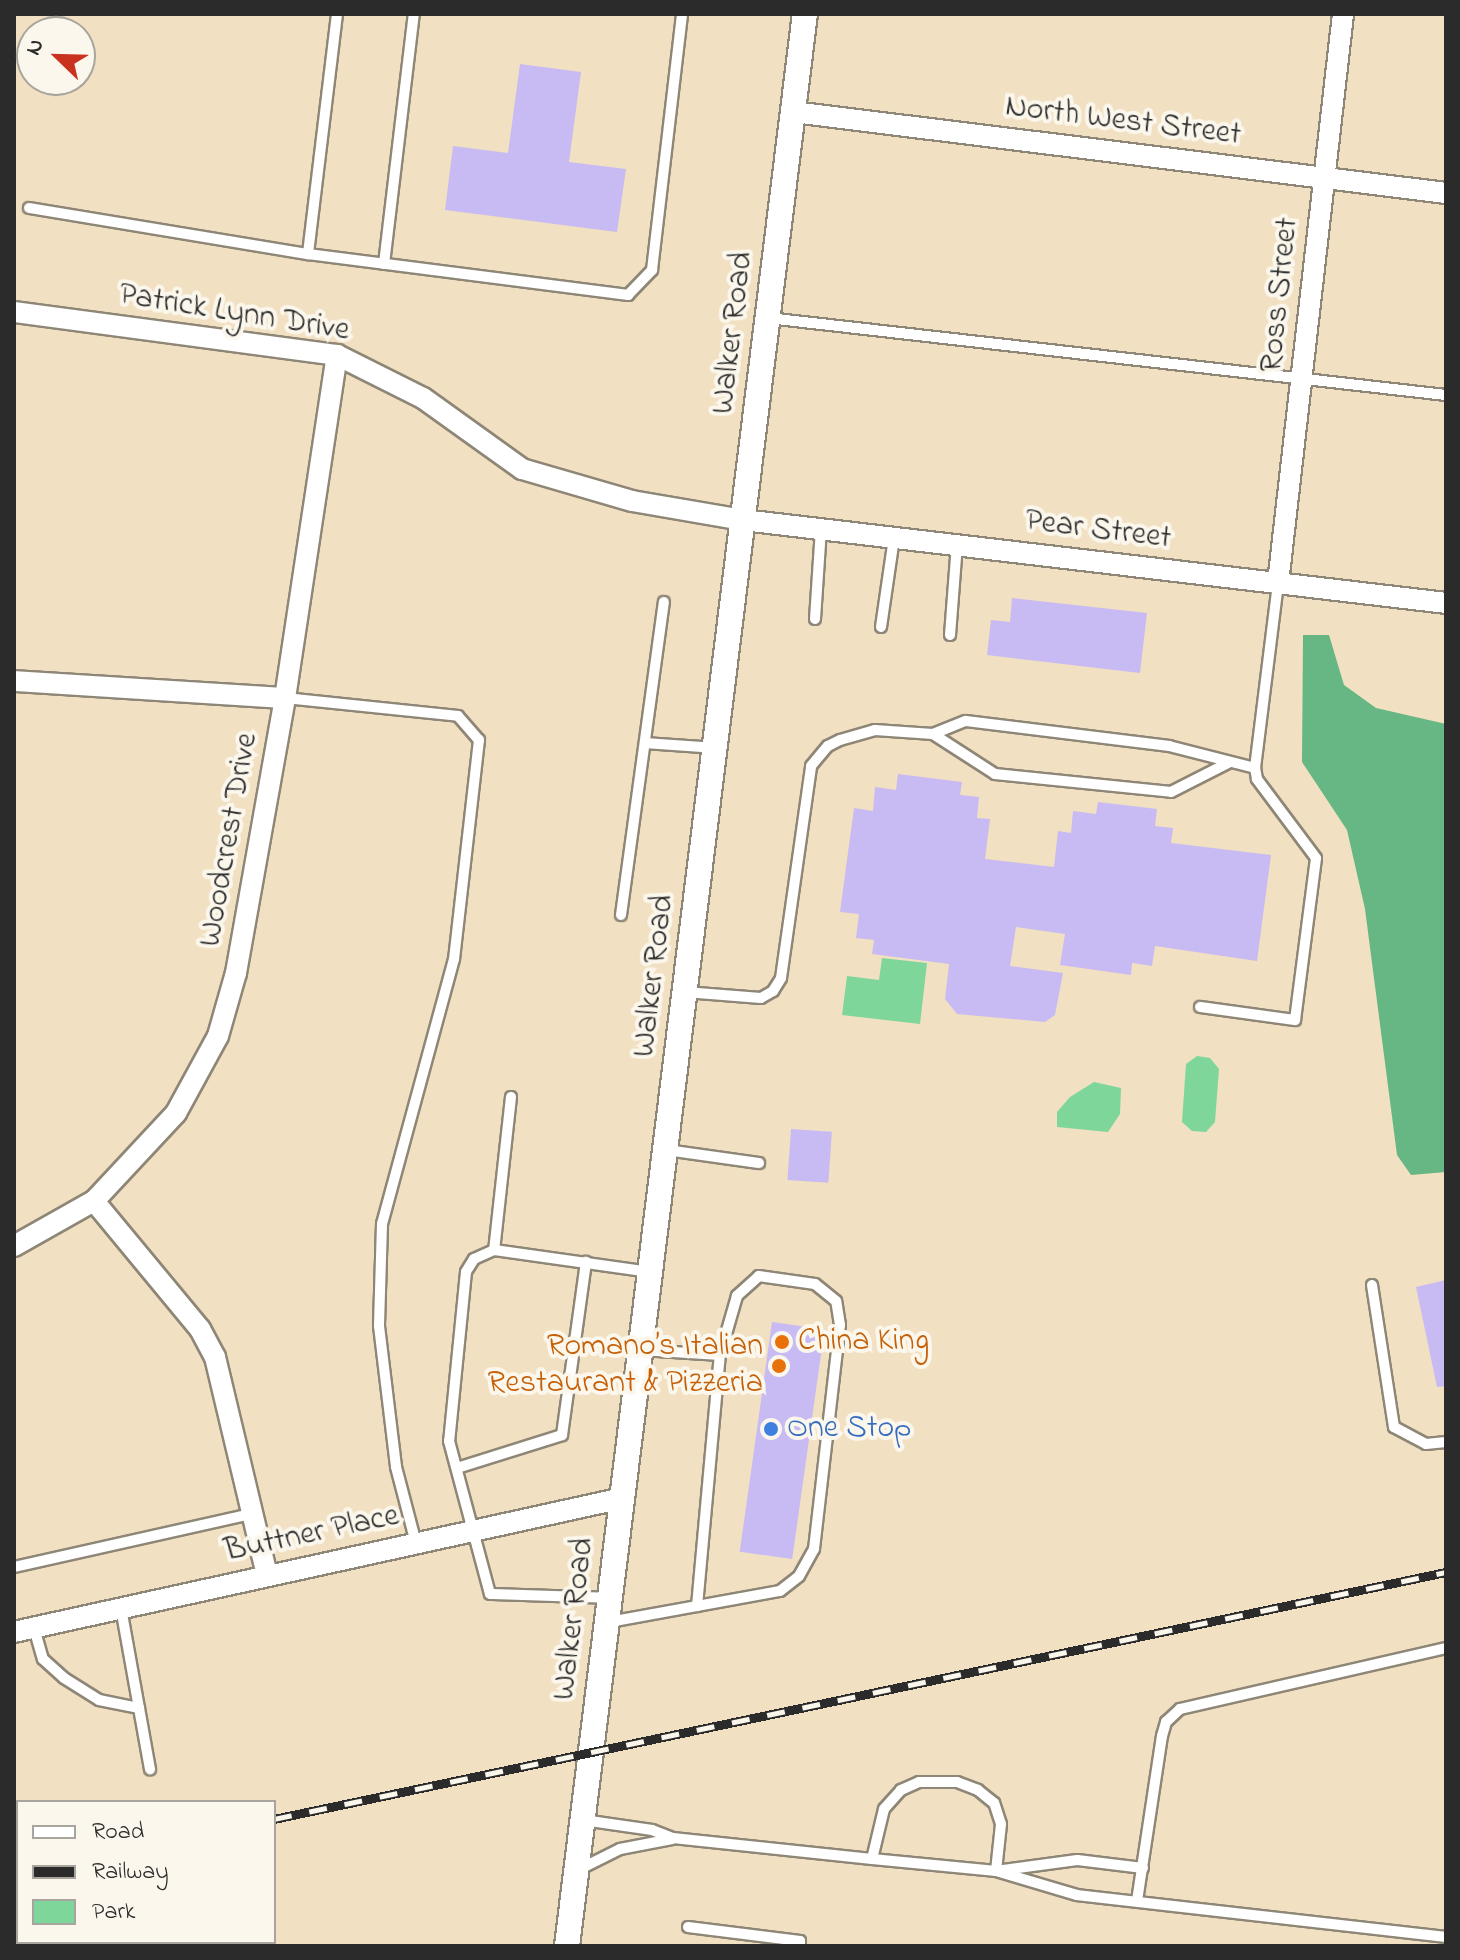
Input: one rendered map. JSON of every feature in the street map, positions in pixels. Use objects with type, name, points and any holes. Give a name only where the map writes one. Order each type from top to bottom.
[{"type":"street","name":"Walker Road","points":[[567,1946],[805,14]]},
{"type":"street","name":"Ross Street","points":[[1278,583],[1343,14]]},
{"type":"street","name":"North West Street","points":[[793,112],[1446,193]]},
{"type":"street","name":"Patrick Lynn Drive","points":[[14,312],[337,355],[423,398],[522,469],[574,488],[743,520]]},
{"type":"street","name":"Woodcrest Drive","points":[[14,1246],[94,1201],[176,1113],[218,1036],[236,973],[285,698],[337,355]]},
{"type":"street","name":"Pear Street","points":[[743,520],[1446,603]]},
{"type":"street","points":[[14,681],[285,698]]},
{"type":"street","points":[[94,1201],[200,1329],[215,1357],[267,1575]]},
{"type":"street","name":"Buttner Place","points":[[24,1630],[623,1498]]},
{"type":"lane","points":[[308,254],[337,14]]},
{"type":"lane","points":[[384,264],[414,14]]},
{"type":"lane","points":[[29,208],[308,254],[628,295],[652,270],[682,14]]},
{"type":"lane","points":[[768,317],[1446,395]]},
{"type":"lane","points":[[815,619],[821,529]]},
{"type":"lane","points":[[881,627],[894,538]]},
{"type":"lane","points":[[950,635],[957,545]]},
{"type":"lane","points":[[1200,1007],[1295,1020],[1316,858],[1257,779],[1255,768],[1278,583]]},
{"type":"lane","points":[[621,915],[664,602]]},
{"type":"lane","points":[[285,698],[458,716],[479,740],[454,959],[382,1224],[379,1326],[396,1467],[416,1543]]},
{"type":"lane","points":[[685,992],[761,998],[781,978],[811,766],[818,755],[840,740],[875,730],[933,734],[966,721],[1169,746],[1255,768]]},
{"type":"lane","points":[[933,734],[995,774],[1157,791],[1171,792],[1228,763]]},
{"type":"lane","points":[[646,743],[715,748]]},
{"type":"lane","points":[[494,1250],[511,1097]]},
{"type":"lane","points":[[666,1150],[759,1163]]},
{"type":"lane","points":[[650,1272],[494,1250],[474,1259],[466,1272],[449,1441],[490,1594],[609,1610],[697,1606],[780,1591],[799,1576],[814,1549],[840,1325],[836,1301],[815,1284],[759,1276],[737,1296],[720,1355],[697,1606]]},
{"type":"lane","points":[[457,1468],[562,1435],[586,1262]]},
{"type":"lane","points":[[1372,1285],[1394,1427],[1426,1444],[1446,1442]]},
{"type":"lane","points":[[641,1350],[720,1355]]},
{"type":"lane","points":[[14,1567],[252,1514]]},
{"type":"lane","points":[[121,1608],[150,1769]]},
{"type":"lane","points":[[24,1630],[43,1659],[64,1678],[99,1700],[139,1708]]},
{"type":"lane","points":[[1137,1901],[1162,1736],[1166,1722],[1180,1709],[1446,1648]]},
{"type":"lane","points":[[872,1859],[884,1809],[901,1790],[936,1779],[968,1786],[994,1803],[1001,1824],[996,1871]]},
{"type":"lane","points":[[583,1820],[652,1830],[673,1838],[996,1871],[1077,1895],[1446,1937]]},
{"type":"lane","points":[[576,1870],[620,1849],[673,1838]]},
{"type":"lane","points":[[996,1871],[1077,1860],[1143,1868]]},
{"type":"lane","points":[[688,1927],[800,1941],[800,1946]]},
{"type":"green space","points":[[1303,635],[1329,635],[1344,685],[1376,708],[1446,724],[1446,1172],[1411,1175],[1397,1155],[1365,909],[1347,830],[1302,762]]},
{"type":"green space","points":[[882,958],[927,963],[920,1024],[842,1015],[847,976],[879,980]]},
{"type":"green space","points":[[1197,1056],[1210,1058],[1219,1069],[1215,1122],[1206,1132],[1192,1131],[1182,1122],[1186,1064]]},
{"type":"green space","points":[[1094,1082],[1121,1088],[1120,1114],[1108,1132],[1057,1127],[1057,1112],[1070,1097]]},
{"type":"building","points":[[520,64],[581,72],[569,162],[626,169],[617,232],[445,210],[453,146],[508,153]]},
{"type":"building","points":[[1012,598],[1147,613],[1140,673],[987,655],[991,620],[1010,622]]},
{"type":"building","points":[[898,774],[962,782],[960,795],[979,797],[977,818],[990,819],[985,859],[1054,867],[1058,831],[1071,833],[1073,811],[1096,814],[1098,802],[1157,809],[1155,826],[1173,828],[1171,843],[1271,855],[1257,961],[1155,946],[1152,966],[1132,963],[1131,975],[1060,965],[1065,934],[1016,927],[1010,966],[1063,973],[1055,1015],[1045,1022],[957,1014],[945,999],[949,964],[872,954],[874,940],[856,938],[859,914],[840,912],[854,808],[873,811],[875,787],[896,790]]},
{"type":"building","points":[[791,1129],[832,1132],[828,1183],[787,1180]]},
{"type":"building","points":[[1446,1280],[1446,1386],[1437,1387],[1416,1287]]},
{"type":"building","points":[[772,1322],[824,1329],[792,1559],[740,1552]]},
{"type":"railway","points":[[276,1819],[1446,1572]]},
{"type":"place","name":"China King","points":[[782,1342]]},
{"type":"place","name":"Romano’s Italian Restaurant & Pizzeria","points":[[779,1366]]},
{"type":"place","name":"One Stop","points":[[771,1429]]}]
